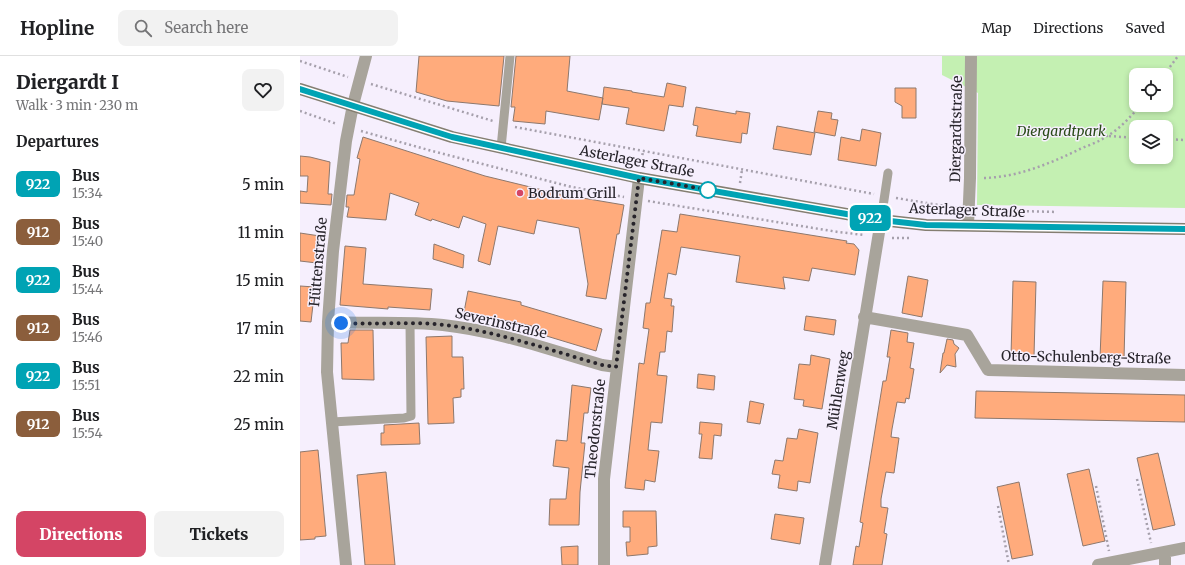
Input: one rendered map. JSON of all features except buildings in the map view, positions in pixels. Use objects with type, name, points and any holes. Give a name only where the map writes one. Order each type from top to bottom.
[{"type":"main road","name":"Asterlager Straße","points":[[300,89],[452,137],[639,178],[881,220],[926,225],[1185,229]]},
{"type":"street","points":[[352,105],[366,56]]},
{"type":"street","name":"Diergardtstraße","points":[[968,226],[971,56]]},
{"type":"street","name":"Hüttenstraße","points":[[346,565],[327,372],[328,322],[333,252],[352,105]]},
{"type":"street","name":"Theodorstraße","points":[[604,565],[604,479],[639,178]]},
{"type":"street","name":"Mühlenweg","points":[[825,565],[864,317],[881,220]]},
{"type":"street","name":"Otto-Schulenberg-Straße","points":[[864,317],[967,335],[988,370],[1185,375]]},
{"type":"street","name":"Severinstraße","points":[[328,322],[353,324],[410,323],[444,325],[477,330],[602,365],[616,367]]},
{"type":"street","points":[[1098,565],[1185,548]]},
{"type":"street","points":[[1159,553],[1165,565]]},
{"type":"lane","points":[[501,148],[510,56]]},
{"type":"lane","points":[[881,220],[888,173]]},
{"type":"lane","points":[[332,422],[404,418],[411,416],[410,323]]},
{"type":"path","points":[[1169,68],[1178,56]]},
{"type":"path","points":[[300,61],[359,80]]},
{"type":"path","points":[[300,111],[348,128],[572,187],[636,199],[878,237]]},
{"type":"path","points":[[970,178],[992,178],[1021,173],[1054,161],[1108,136],[1134,112]]},
{"type":"path","points":[[1108,136],[1129,138]]},
{"type":"path","points":[[1173,139],[1185,140]]},
{"type":"path","points":[[643,151],[884,196],[969,210],[1062,212]]},
{"type":"path","points":[[1137,478],[1159,553]]},
{"type":"path","points":[[1096,486],[1112,562]]},
{"type":"path","points":[[998,506],[1009,565]]},
{"type":"green space","name":"Diergardtpark","points":[[942,56],[1185,56],[1185,208],[977,205],[978,93],[942,75]]},
{"type":"bus line","name":"922","points":[[300,89],[452,137],[639,178],[881,220],[926,225],[1185,229]]},
{"type":"place","name":"Bodrum Grill","points":[[520,193]]},
{"type":"route","points":[[341,323],[410,323],[444,325],[477,330],[602,365],[616,367],[639,178],[710,190],[708,190]]}]
